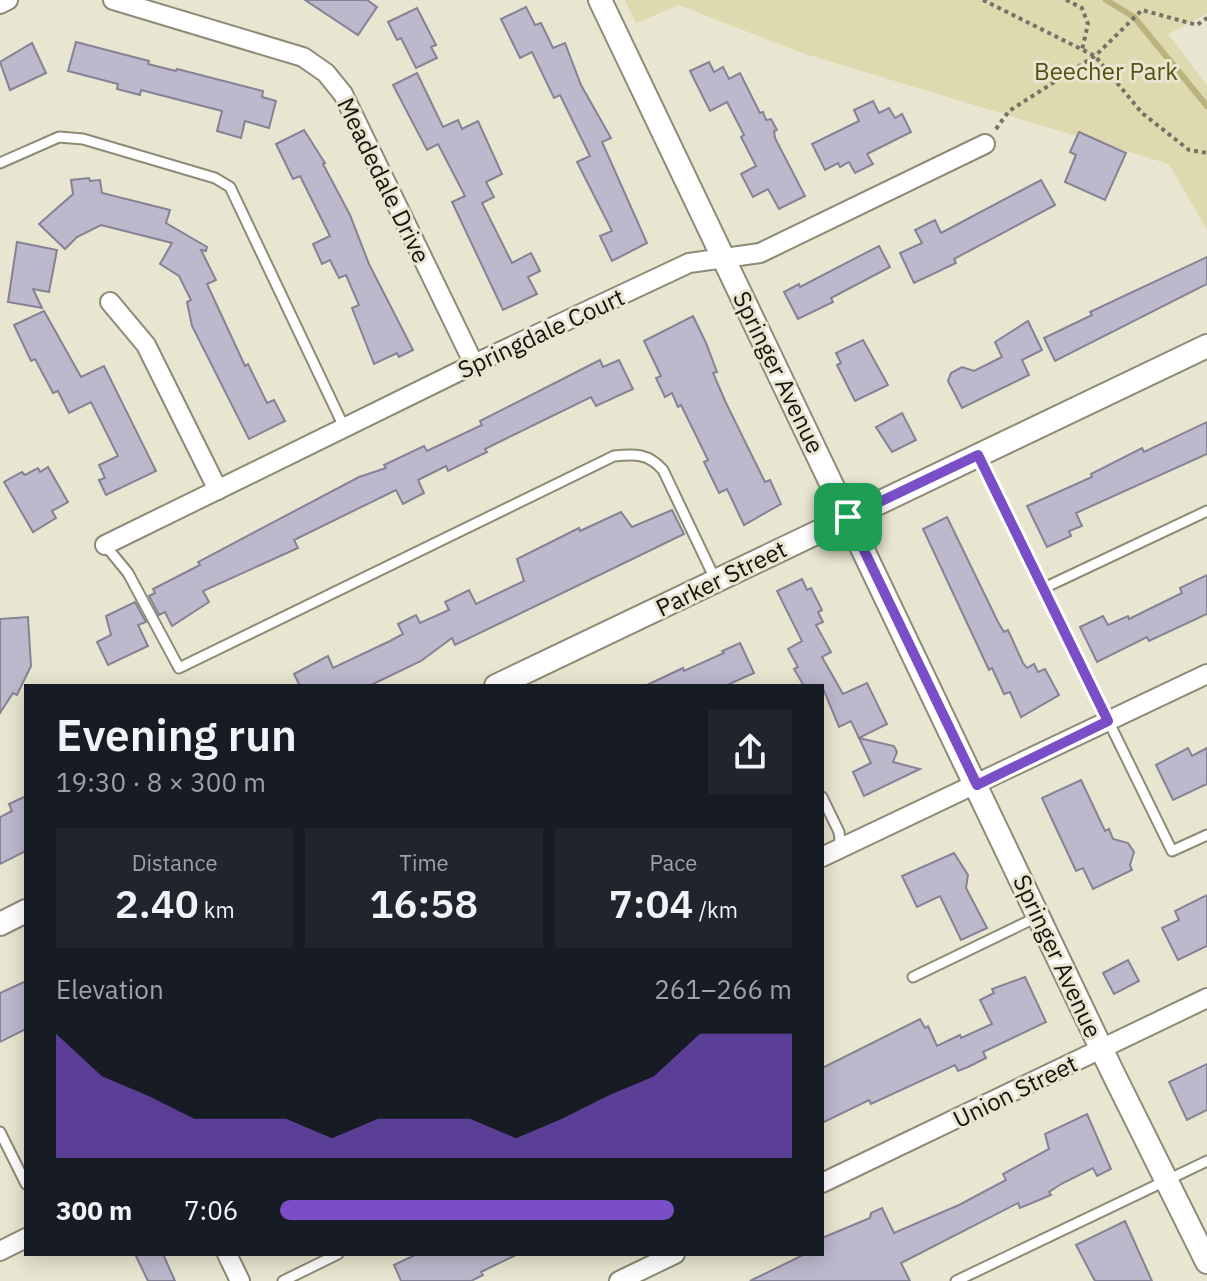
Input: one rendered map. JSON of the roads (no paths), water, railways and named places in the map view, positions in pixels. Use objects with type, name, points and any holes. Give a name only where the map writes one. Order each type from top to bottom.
[{"type":"street","points":[[0,4],[8,0]]},
{"type":"street","name":"Meadedale Drive","points":[[113,0],[303,57],[326,73],[343,94],[474,364]]},
{"type":"street","name":"Springer Avenue","points":[[600,0],[1207,1262]]},
{"type":"street","name":"Springdale Court","points":[[105,545],[474,364],[689,263],[760,253],[985,144]]},
{"type":"street","points":[[110,302],[146,345],[218,490]]},
{"type":"street","name":"Parker Street","points":[[500,684],[1207,346]]},
{"type":"street","points":[[824,856],[1207,674]]},
{"type":"street","points":[[0,924],[24,912]]},
{"type":"street","name":"Union Street","points":[[824,1182],[1207,998]]},
{"type":"street","points":[[0,1251],[24,1239]]},
{"type":"street","points":[[228,1256],[240,1281]]},
{"type":"street","points":[[619,1281],[671,1256]]},
{"type":"lane","points":[[0,163],[59,137],[83,139],[215,178],[230,187],[344,427]]},
{"type":"lane","points":[[105,545],[128,573],[179,668],[614,456],[639,454],[653,459],[663,470],[715,581]]},
{"type":"lane","points":[[978,455],[1172,851],[1207,835]]},
{"type":"lane","points":[[1044,588],[1207,511]]},
{"type":"lane","points":[[824,801],[839,832],[841,848]]},
{"type":"lane","points":[[913,977],[1039,916]]},
{"type":"lane","points":[[0,1132],[24,1180]]},
{"type":"lane","points":[[956,1281],[1207,1161]]},
{"type":"lane","points":[[283,1281],[334,1256]]},
{"type":"waterway","points":[[1106,0],[1134,17],[1207,106]]},
{"type":"park label","name":"Beecher Park","points":[[1106,71]]}]
